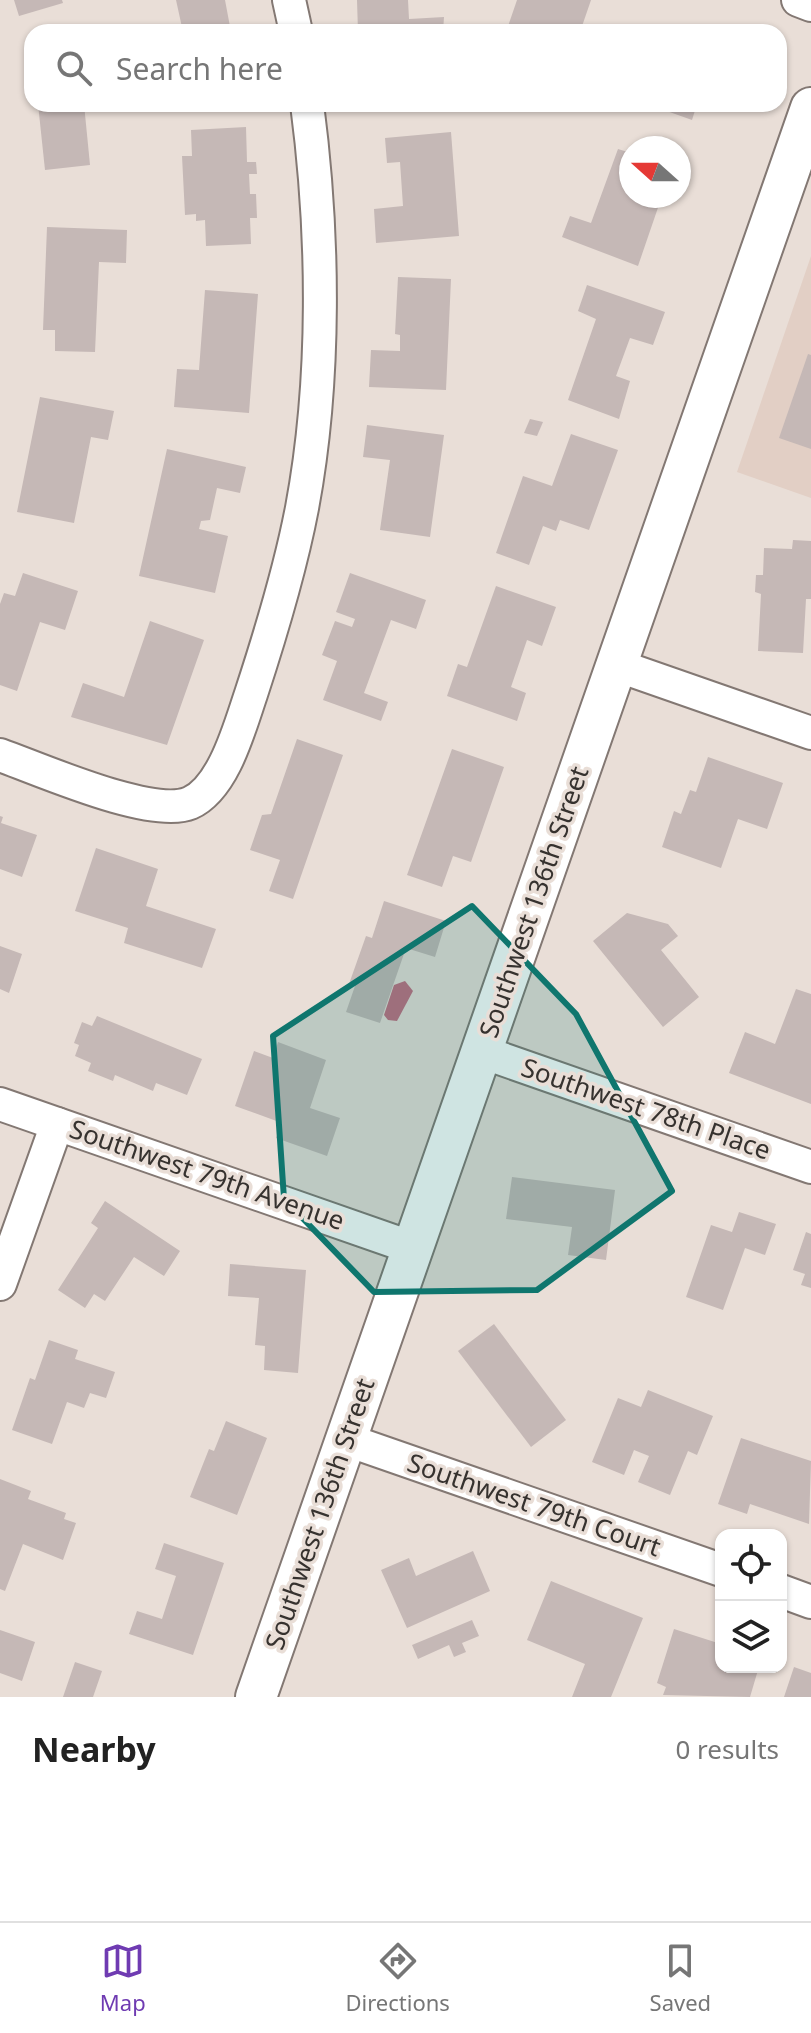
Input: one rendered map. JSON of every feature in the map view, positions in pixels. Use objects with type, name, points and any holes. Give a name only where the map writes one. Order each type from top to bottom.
[{"type":"street","points":[[289,0],[294,24]]},
{"type":"street","points":[[798,0],[811,5]]},
{"type":"street","name":"Southwest 136th Street","points":[[256,1697],[811,108]]},
{"type":"street","points":[[0,755],[151,806],[167,808],[195,801],[207,789],[232,749],[274,621],[302,507],[315,377],[319,275],[308,112]]},
{"type":"street","points":[[616,665],[811,733]]},
{"type":"street","name":"Southwest 78th Place","points":[[482,1052],[811,1167]]},
{"type":"street","name":"Southwest 79th Avenue","points":[[0,1104],[413,1248]]},
{"type":"street","points":[[0,1284],[57,1124]]},
{"type":"street","name":"Southwest 79th Court","points":[[347,1440],[715,1568]]},
{"type":"street","points":[[787,1593],[811,1602]]},
{"type":"highlighted area","points":[[472,906],[576,1014],[672,1191],[537,1290],[374,1292],[284,1199],[273,1036]]},
{"type":"shaded area","points":[[811,256],[811,498],[737,472]]},
{"type":"shaded area","points":[[405,981],[413,991],[397,1021],[388,1020],[384,1015],[394,985]]},
{"type":"building","points":[[14,0],[62,0],[63,3],[19,16]]},
{"type":"building","points":[[176,0],[225,0],[230,24],[181,24]]},
{"type":"building","points":[[357,0],[408,0],[409,19],[444,17],[444,24],[358,24]]},
{"type":"building","points":[[517,0],[591,0],[583,24],[509,24]]},
{"type":"building","points":[[39,112],[85,112],[90,165],[45,170]]},
{"type":"building","points":[[670,112],[694,112],[692,120]]},
{"type":"building","points":[[246,127],[247,162],[256,162],[257,174],[249,174],[250,194],[256,194],[257,218],[250,218],[251,244],[206,246],[205,220],[196,221],[196,214],[185,215],[182,156],[192,156],[191,130]]},
{"type":"building","points":[[451,132],[459,236],[376,243],[374,209],[403,206],[400,162],[387,163],[385,138]]},
{"type":"building","points":[[619,149],[619,208],[658,208],[638,266],[562,237],[570,216],[591,223]]},
{"type":"building","points":[[47,227],[127,230],[126,263],[99,262],[95,352],[55,351],[55,330],[43,330]]},
{"type":"building","points":[[398,277],[451,279],[446,390],[369,387],[371,350],[400,351],[400,335],[395,334]]},
{"type":"building","points":[[587,285],[665,312],[653,345],[630,338],[616,376],[630,381],[619,419],[568,400],[596,319],[578,311]]},
{"type":"building","points":[[205,290],[258,294],[249,413],[174,407],[177,369],[199,370]]},
{"type":"building","points":[[808,354],[811,355],[811,449],[779,438]]},
{"type":"building","points":[[40,397],[114,411],[108,440],[91,437],[74,523],[17,512]]},
{"type":"building","points":[[530,419],[543,422],[537,436],[524,433]]},
{"type":"building","points":[[367,425],[444,435],[430,537],[380,530],[390,460],[363,457]]},
{"type":"building","points":[[571,434],[618,450],[589,530],[560,520],[556,531],[543,526],[529,565],[496,553],[523,476],[552,486]]},
{"type":"building","points":[[167,449],[246,467],[240,493],[217,488],[210,520],[201,521],[199,529],[228,536],[215,593],[139,576]]},
{"type":"building","points":[[793,540],[811,541],[811,599],[806,599],[803,653],[758,651],[761,594],[755,592],[756,575],[763,575],[764,548],[792,549]]},
{"type":"building","points":[[23,573],[78,591],[65,630],[40,622],[17,691],[0,685],[0,604],[4,593],[15,596]]},
{"type":"building","points":[[350,573],[426,600],[416,629],[391,620],[364,693],[388,702],[381,721],[323,700],[337,661],[322,655],[335,621],[352,627],[355,619],[336,612]]},
{"type":"building","points":[[496,586],[556,607],[542,646],[527,640],[511,687],[526,693],[517,721],[447,696],[458,664],[467,667]]},
{"type":"building","points":[[150,621],[204,640],[167,745],[71,717],[83,683],[124,697]]},
{"type":"building","points":[[297,739],[343,755],[293,899],[269,891],[280,860],[250,850],[262,815],[271,814]]},
{"type":"building","points":[[452,749],[504,767],[471,862],[453,856],[442,887],[407,875]]},
{"type":"building","points":[[708,757],[783,783],[767,829],[738,819],[721,868],[662,847],[674,811],[681,814],[690,790],[696,792]]},
{"type":"building","points":[[0,816],[3,817],[1,823],[37,835],[22,877],[0,869]]},
{"type":"building","points":[[96,848],[158,869],[146,906],[216,929],[202,968],[124,943],[128,928],[75,911]]},
{"type":"building","points":[[384,901],[446,921],[435,957],[406,948],[380,1023],[346,1012],[355,986],[349,984],[366,936],[372,938]]},
{"type":"building","points":[[627,913],[668,924],[678,936],[661,950],[699,997],[663,1027],[593,941]]},
{"type":"building","points":[[0,946],[22,954],[9,993],[0,989]]},
{"type":"building","points":[[796,989],[811,994],[811,1104],[729,1073],[745,1032],[775,1044]]},
{"type":"building","points":[[97,1016],[202,1059],[187,1095],[156,1083],[153,1091],[115,1075],[113,1081],[88,1071],[91,1063],[75,1056],[79,1045],[74,1043],[82,1022],[92,1026]]},
{"type":"building","points":[[278,1042],[326,1060],[310,1108],[340,1118],[327,1156],[276,1138],[282,1123],[235,1106],[254,1051],[273,1058]]},
{"type":"building","points":[[512,1177],[615,1190],[606,1260],[568,1255],[572,1227],[506,1219]]},
{"type":"building","points":[[105,1201],[180,1251],[164,1276],[134,1257],[105,1301],[94,1294],[85,1308],[58,1290],[98,1228],[91,1223]]},
{"type":"building","points":[[739,1212],[776,1224],[765,1255],[745,1248],[723,1310],[686,1297],[711,1225],[732,1232]]},
{"type":"building","points":[[806,1232],[811,1234],[811,1288],[801,1285],[805,1274],[793,1270]]},
{"type":"building","points":[[230,1264],[306,1270],[298,1373],[264,1370],[265,1346],[255,1345],[259,1298],[228,1296]]},
{"type":"building","points":[[494,1324],[566,1420],[531,1447],[458,1351]]},
{"type":"building","points":[[49,1340],[78,1350],[75,1359],[115,1372],[106,1398],[90,1393],[84,1408],[67,1402],[52,1444],[12,1430],[30,1378],[35,1380]]},
{"type":"building","points":[[648,1390],[713,1416],[697,1455],[688,1451],[670,1495],[638,1482],[649,1456],[634,1450],[624,1475],[592,1462],[618,1398],[641,1407]]},
{"type":"building","points":[[226,1421],[267,1438],[237,1515],[190,1497],[209,1449],[214,1451]]},
{"type":"building","points":[[741,1438],[811,1461],[809,1524],[750,1504],[747,1514],[718,1504]]},
{"type":"building","points":[[0,1479],[31,1491],[28,1499],[66,1513],[64,1519],[76,1523],[63,1560],[23,1544],[5,1591],[0,1589]]},
{"type":"building","points":[[164,1543],[224,1563],[193,1655],[129,1634],[137,1611],[162,1619],[176,1576],[155,1569]]},
{"type":"building","points":[[473,1551],[490,1591],[407,1628],[381,1570],[409,1558],[416,1576]]},
{"type":"building","points":[[551,1581],[643,1618],[611,1697],[572,1697],[585,1664],[527,1640]]},
{"type":"building","points":[[472,1620],[479,1636],[462,1643],[466,1652],[454,1657],[449,1645],[418,1659],[412,1645]]},
{"type":"building","points":[[674,1629],[715,1642],[715,1673],[757,1673],[750,1697],[663,1695],[666,1687],[657,1683]]},
{"type":"building","points":[[0,1630],[35,1642],[22,1681],[0,1673]]},
{"type":"building","points":[[75,1662],[102,1671],[93,1697],[63,1697]]},
{"type":"building","points":[[794,1667],[811,1673],[811,1697],[784,1697]]}]
